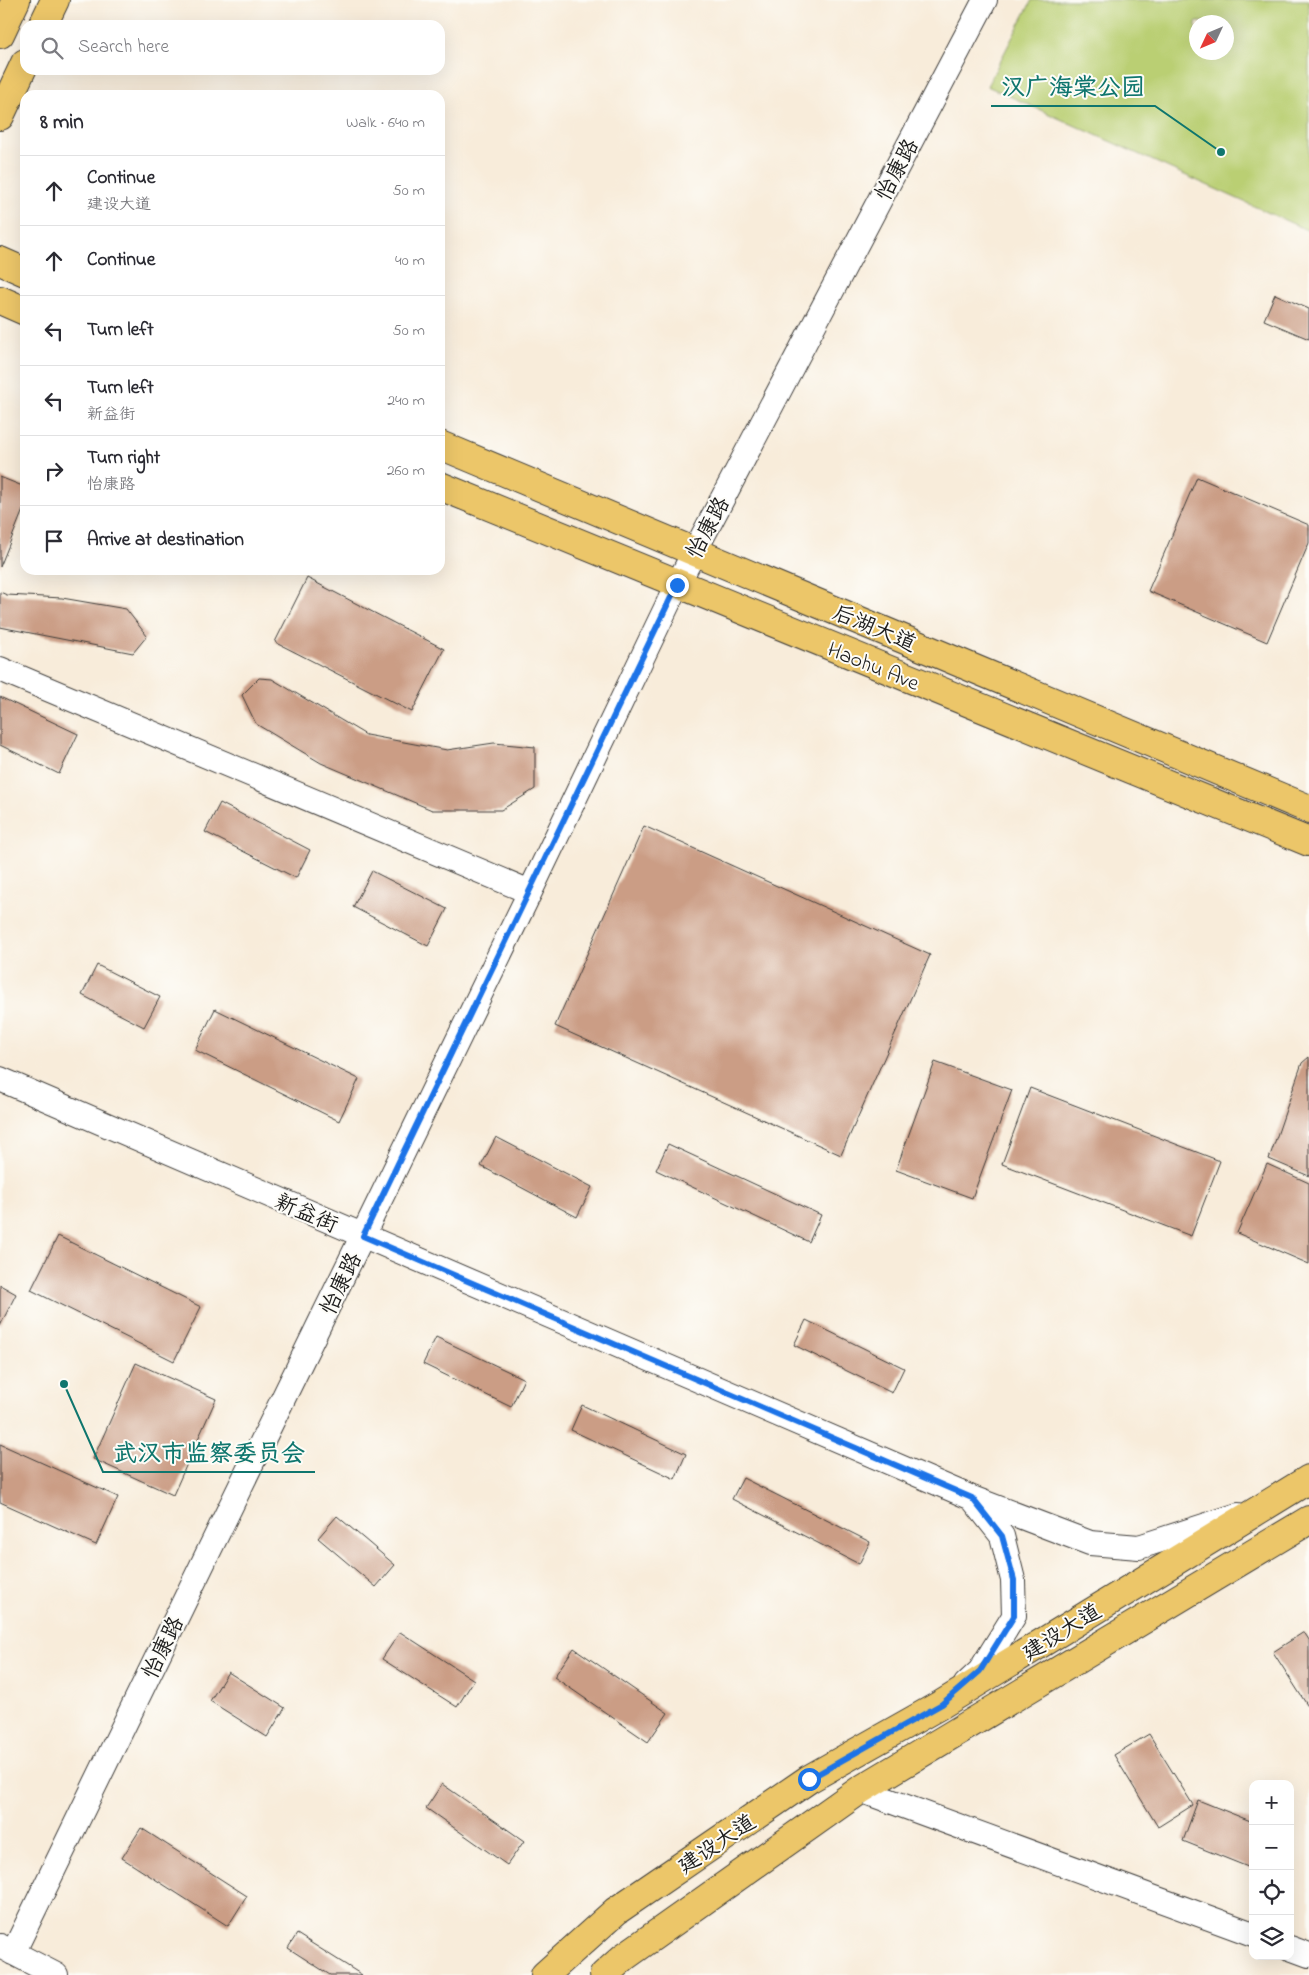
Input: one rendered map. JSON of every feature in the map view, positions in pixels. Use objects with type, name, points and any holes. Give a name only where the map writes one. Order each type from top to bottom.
[{"type":"main road","points":[[0,34],[16,0]]},
{"type":"main road","points":[[45,20],[55,0]]},
{"type":"main road","points":[[0,116],[20,74]]},
{"type":"main road","points":[[0,261],[20,270]]},
{"type":"main road","points":[[0,300],[20,309]]},
{"type":"main road","name":"后湖大道","points":[[445,447],[1309,808]]},
{"type":"main road","name":"Haohu Ave","points":[[445,488],[677,585],[1309,842]]},
{"type":"main road","name":"建设大道","points":[[545,1975],[616,1911],[801,1785],[942,1704],[1309,1479]]},
{"type":"main road","name":"建设大道","points":[[604,1975],[639,1946],[860,1790],[1309,1520]]},
{"type":"street","name":"怡康路","points":[[6,1950],[363,1236],[694,551],[985,0]]},
{"type":"street","points":[[0,669],[530,892]]},
{"type":"street","name":"新益街","points":[[0,1079],[972,1498],[1090,1543],[1139,1547],[1264,1507]]},
{"type":"street","points":[[942,1704],[980,1671],[1014,1616],[1014,1580],[1002,1536],[972,1498]]},
{"type":"street","points":[[860,1790],[1249,1933]]},
{"type":"street","points":[[1294,1949],[1309,1955]]},
{"type":"street","points":[[6,1950],[56,1975]]},
{"type":"green space","points":[[1032,0],[1309,0],[1309,231],[987,86]]},
{"type":"building","points":[[1275,294],[1309,309],[1309,339],[1264,320]]},
{"type":"building","points":[[0,477],[20,485],[20,517],[0,567]]},
{"type":"building","points":[[1197,477],[1309,525],[1309,543],[1267,642],[1148,591]]},
{"type":"building","points":[[307,578],[444,649],[412,712],[275,642]]},
{"type":"building","points":[[0,592],[7,595],[62,598],[126,609],[147,636],[133,653],[0,627]]},
{"type":"building","points":[[259,678],[272,679],[366,735],[447,750],[494,743],[535,747],[535,789],[501,810],[432,810],[321,763],[256,724],[242,695]]},
{"type":"building","points":[[0,697],[78,734],[59,774],[0,745]]},
{"type":"building","points":[[220,803],[310,850],[296,878],[205,832]]},
{"type":"building","points":[[644,826],[930,955],[841,1155],[555,1026]]},
{"type":"building","points":[[372,871],[447,909],[428,946],[353,907]]},
{"type":"building","points":[[97,965],[160,997],[144,1027],[82,995]]},
{"type":"building","points":[[215,1009],[359,1079],[339,1121],[195,1050]]},
{"type":"building","points":[[1309,1057],[1309,1176],[1269,1159],[1302,1063]]},
{"type":"building","points":[[935,1062],[1012,1090],[972,1198],[896,1170]]},
{"type":"building","points":[[1030,1088],[1220,1161],[1191,1236],[1002,1164]]},
{"type":"building","points":[[496,1137],[592,1187],[577,1217],[481,1166]]},
{"type":"building","points":[[668,1144],[821,1215],[809,1242],[656,1170]]},
{"type":"building","points":[[1267,1164],[1309,1183],[1309,1264],[1237,1233]]},
{"type":"building","points":[[58,1236],[201,1307],[174,1361],[31,1290]]},
{"type":"building","points":[[0,1285],[16,1294],[0,1326]]},
{"type":"building","points":[[806,1320],[904,1368],[892,1393],[794,1345]]},
{"type":"building","points":[[436,1337],[524,1379],[511,1407],[423,1364]]},
{"type":"building","points":[[136,1363],[216,1399],[173,1495],[93,1459]]},
{"type":"building","points":[[582,1405],[686,1454],[675,1479],[571,1430]]},
{"type":"building","points":[[0,1444],[118,1497],[96,1545],[0,1502]]},
{"type":"building","points":[[743,1478],[870,1542],[859,1564],[732,1499]]},
{"type":"building","points":[[337,1516],[395,1565],[376,1587],[318,1538]]},
{"type":"building","points":[[400,1632],[474,1680],[457,1707],[382,1659]]},
{"type":"building","points":[[1304,1632],[1309,1640],[1309,1708],[1273,1652]]},
{"type":"building","points":[[574,1648],[668,1713],[648,1742],[554,1677]]},
{"type":"building","points":[[228,1672],[285,1708],[267,1737],[210,1701]]},
{"type":"building","points":[[1149,1734],[1193,1805],[1158,1827],[1114,1755]]},
{"type":"building","points":[[442,1784],[524,1841],[507,1865],[426,1808]]},
{"type":"building","points":[[1198,1800],[1249,1820],[1249,1867],[1183,1841]]},
{"type":"building","points":[[141,1828],[247,1896],[228,1926],[122,1858]]},
{"type":"building","points":[[297,1934],[362,1975],[330,1975],[288,1948]]},
{"type":"place","name":"汉广海棠公园","points":[[1221,152]]},
{"type":"place","name":"武汉市监察委员会","points":[[64,1384]]},
{"type":"route","points":[[677,585],[363,1236],[972,1498],[1002,1536],[1014,1580],[1014,1616],[980,1671],[942,1704],[809,1779]]}]
